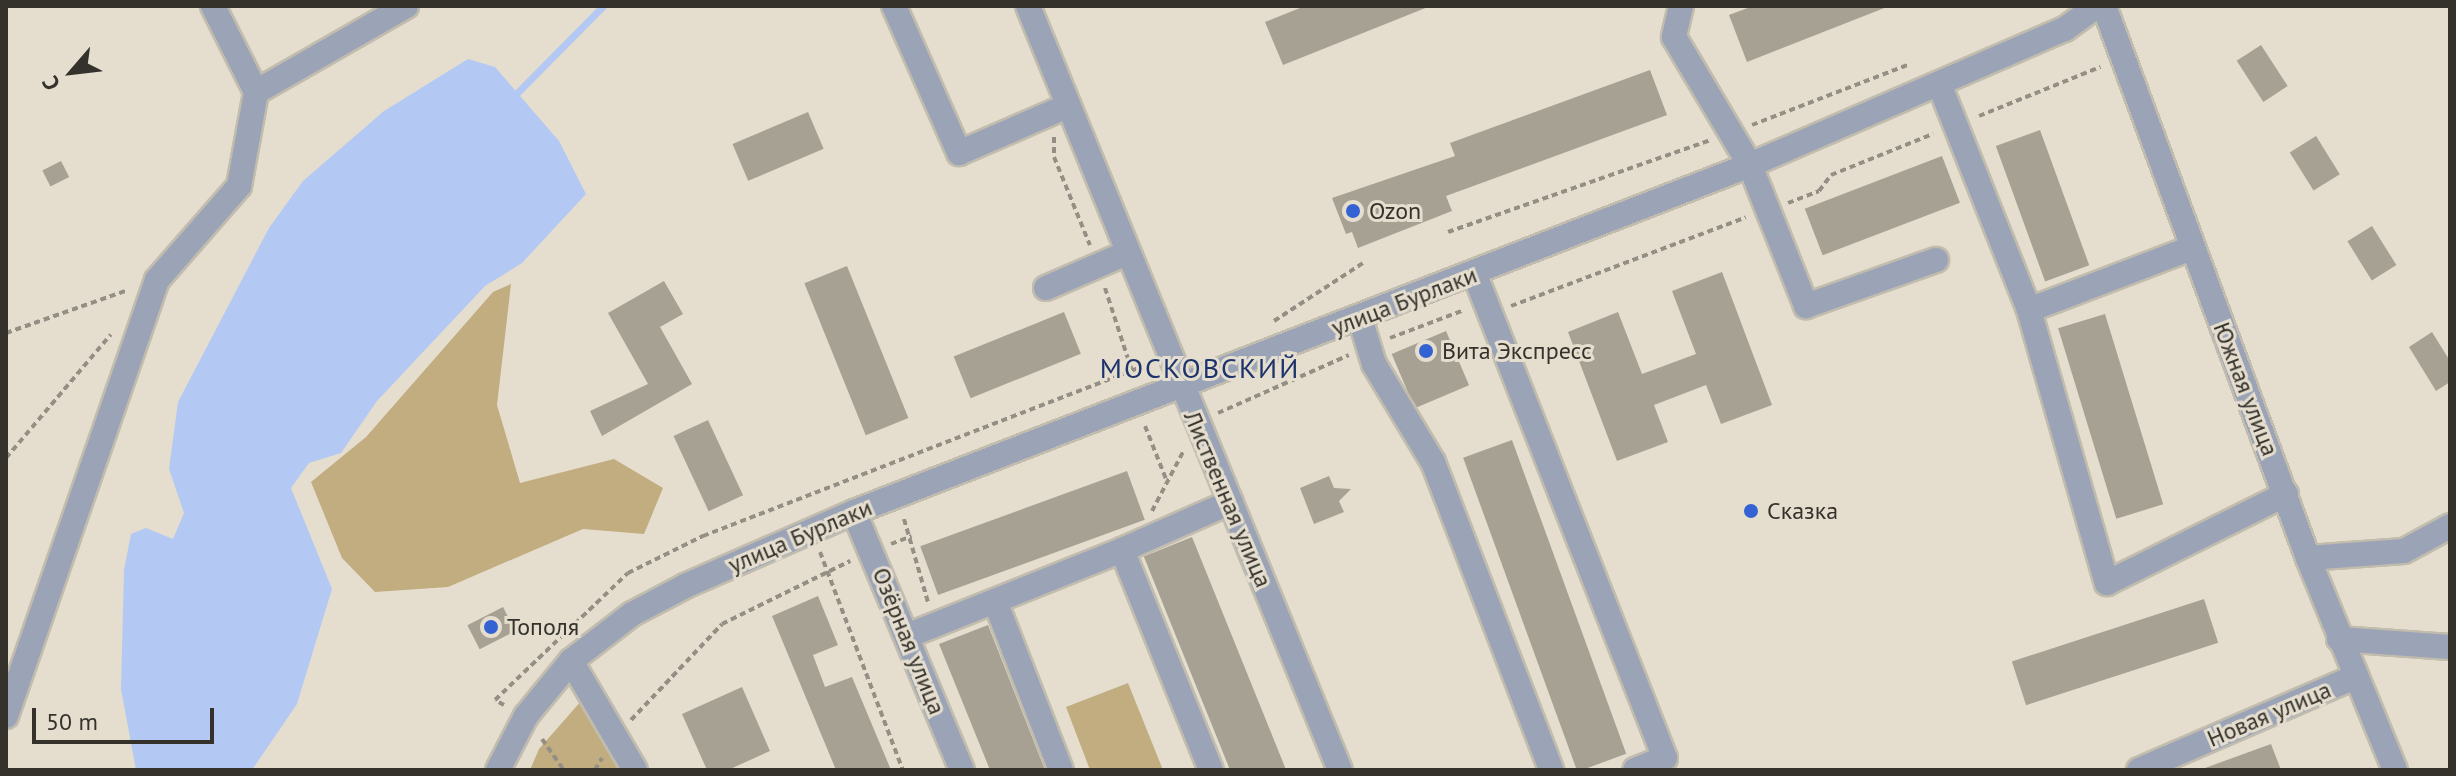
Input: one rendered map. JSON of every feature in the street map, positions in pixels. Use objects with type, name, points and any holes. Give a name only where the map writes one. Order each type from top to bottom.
[{"type":"street","points":[[6,716],[157,280],[239,186],[256,92],[213,6]]},
{"type":"street","points":[[256,92],[406,6]]},
{"type":"street","points":[[894,6],[959,153],[1067,106]]},
{"type":"street","name":"Лиственная улица","points":[[1028,6],[1167,357],[1231,502],[1340,770]]},
{"type":"street","points":[[1681,6],[1674,37],[1750,165],[1806,306],[1936,260]]},
{"type":"street","name":"улица Бурлаки","points":[[498,770],[526,716],[571,661],[632,614],[854,512],[1182,389],[1750,165],[1940,86],[2065,29],[2097,6]]},
{"type":"street","name":"Южная улица","points":[[2104,6],[2308,558],[2395,770]]},
{"type":"street","points":[[1940,86],[2029,310],[2107,583],[2286,494]]},
{"type":"street","points":[[2029,310],[2191,248]]},
{"type":"street","points":[[1046,288],[1127,253]]},
{"type":"street","points":[[1475,275],[1665,758],[1635,770]]},
{"type":"street","points":[[1360,318],[1369,347],[1433,462],[1551,770]]},
{"type":"street","points":[[907,636],[1122,550],[1231,502]]},
{"type":"street","name":"Озёрная улица","points":[[854,512],[962,770]]},
{"type":"street","points":[[2308,558],[2404,551],[2450,526]]},
{"type":"street","points":[[1122,550],[1211,770]]},
{"type":"street","points":[[995,601],[1061,770]]},
{"type":"street","points":[[2339,639],[2450,647]]},
{"type":"street","points":[[571,661],[618,731],[635,770]]},
{"type":"street","name":"Новая улица","points":[[2139,770],[2355,677]]},
{"type":"path","points":[[1448,232],[1731,133],[1910,64]]},
{"type":"path","points":[[1144,540],[1155,498],[1200,430],[1222,409],[1467,309],[1490,313],[1819,191]]},
{"type":"path","points":[[1262,326],[1363,263]]},
{"type":"path","points":[[6,333],[157,280]]},
{"type":"path","points":[[6,458],[116,328]]},
{"type":"path","points":[[596,597],[703,536],[1167,357]]},
{"type":"path","points":[[884,468],[914,540],[933,626]]},
{"type":"path","points":[[595,770],[618,731],[722,624],[822,570],[903,770]]},
{"type":"shaded area","points":[[511,284],[497,405],[520,483],[614,459],[663,488],[644,534],[583,529],[448,587],[375,592],[342,558],[311,482],[366,437],[493,292]]},
{"type":"shaded area","points":[[1128,683],[1163,770],[1090,770],[1066,707]]},
{"type":"shaded area","points":[[589,692],[638,770],[530,770],[539,749]]},
{"type":"water","points":[[468,59],[495,67],[559,141],[586,194],[522,263],[485,286],[377,401],[341,453],[309,463],[291,488],[332,589],[297,704],[252,770],[136,770],[121,689],[124,570],[131,534],[146,528],[173,539],[184,513],[169,469],[178,402],[269,228],[303,181],[384,111]]},
{"type":"building","points":[[1305,6],[1428,7],[1283,65],[1265,22]]},
{"type":"building","points":[[1753,6],[1887,7],[1747,62],[1729,15]]},
{"type":"building","points":[[2261,45],[2288,86],[2263,102],[2237,61]]},
{"type":"building","points":[[1650,70],[1667,115],[1446,196],[1452,211],[1358,248],[1352,232],[1346,234],[1332,198],[1455,156],[1450,143]]},
{"type":"building","points":[[808,112],[824,149],[748,181],[733,144]]},
{"type":"building","points":[[2040,130],[2089,265],[2045,281],[1996,146]]},
{"type":"building","points":[[2316,136],[2340,174],[2314,191],[2290,152]]},
{"type":"building","points":[[1942,156],[1960,203],[1823,255],[1805,209]]},
{"type":"building","points":[[61,161],[69,177],[50,187],[42,171]]},
{"type":"building","points":[[2372,226],[2396,265],[2372,280],[2347,241]]},
{"type":"building","points":[[847,266],[908,418],[866,435],[804,283]]},
{"type":"building","points":[[1722,272],[1772,405],[1721,424],[1706,385],[1654,405],[1668,442],[1617,461],[1568,332],[1618,312],[1642,374],[1696,354],[1672,291]]},
{"type":"building","points":[[664,281],[683,314],[660,327],[692,384],[602,436],[590,411],[648,384],[608,313]]},
{"type":"building","points":[[1064,312],[1081,354],[971,398],[954,357]]},
{"type":"building","points":[[2105,314],[2163,504],[2116,519],[2058,328]]},
{"type":"building","points":[[1446,331],[1469,385],[1415,408],[1392,354]]},
{"type":"building","points":[[2432,332],[2450,361],[2450,382],[2436,391],[2409,347]]},
{"type":"building","points":[[708,420],[743,495],[709,511],[674,436]]},
{"type":"building","points":[[1512,440],[1626,754],[1577,770],[1463,458]]},
{"type":"building","points":[[1127,471],[1145,520],[938,595],[920,546]]},
{"type":"building","points":[[1329,476],[1334,488],[1351,489],[1339,501],[1344,512],[1314,524],[1300,488]]},
{"type":"building","points":[[1192,537],[1286,770],[1230,770],[1144,556]]},
{"type":"building","points":[[818,596],[838,645],[813,655],[825,687],[852,677],[891,770],[836,770],[772,616]]},
{"type":"building","points":[[2204,599],[2218,643],[2026,705],[2012,661]]},
{"type":"building","name":"Тополя","points":[[503,607],[515,631],[480,649],[467,625]]},
{"type":"building","points":[[988,625],[1045,770],[990,770],[939,644]]},
{"type":"building","points":[[742,687],[770,751],[728,770],[707,770],[682,714]]},
{"type":"building","points":[[2271,744],[2281,770],[2205,770],[2205,768]]},
{"type":"waterway","points":[[512,98],[603,6]]},
{"type":"place","name":"Ozon","points":[[1353,211]]},
{"type":"place","name":"Вита Экспресс","points":[[1426,351]]},
{"type":"place","name":"Сказка","points":[[1751,511]]},
{"type":"place","name":"Тополя","points":[[491,627]]},
{"type":"district","name":"МОСКОВСКИЙ","points":[[1200,368]]}]
